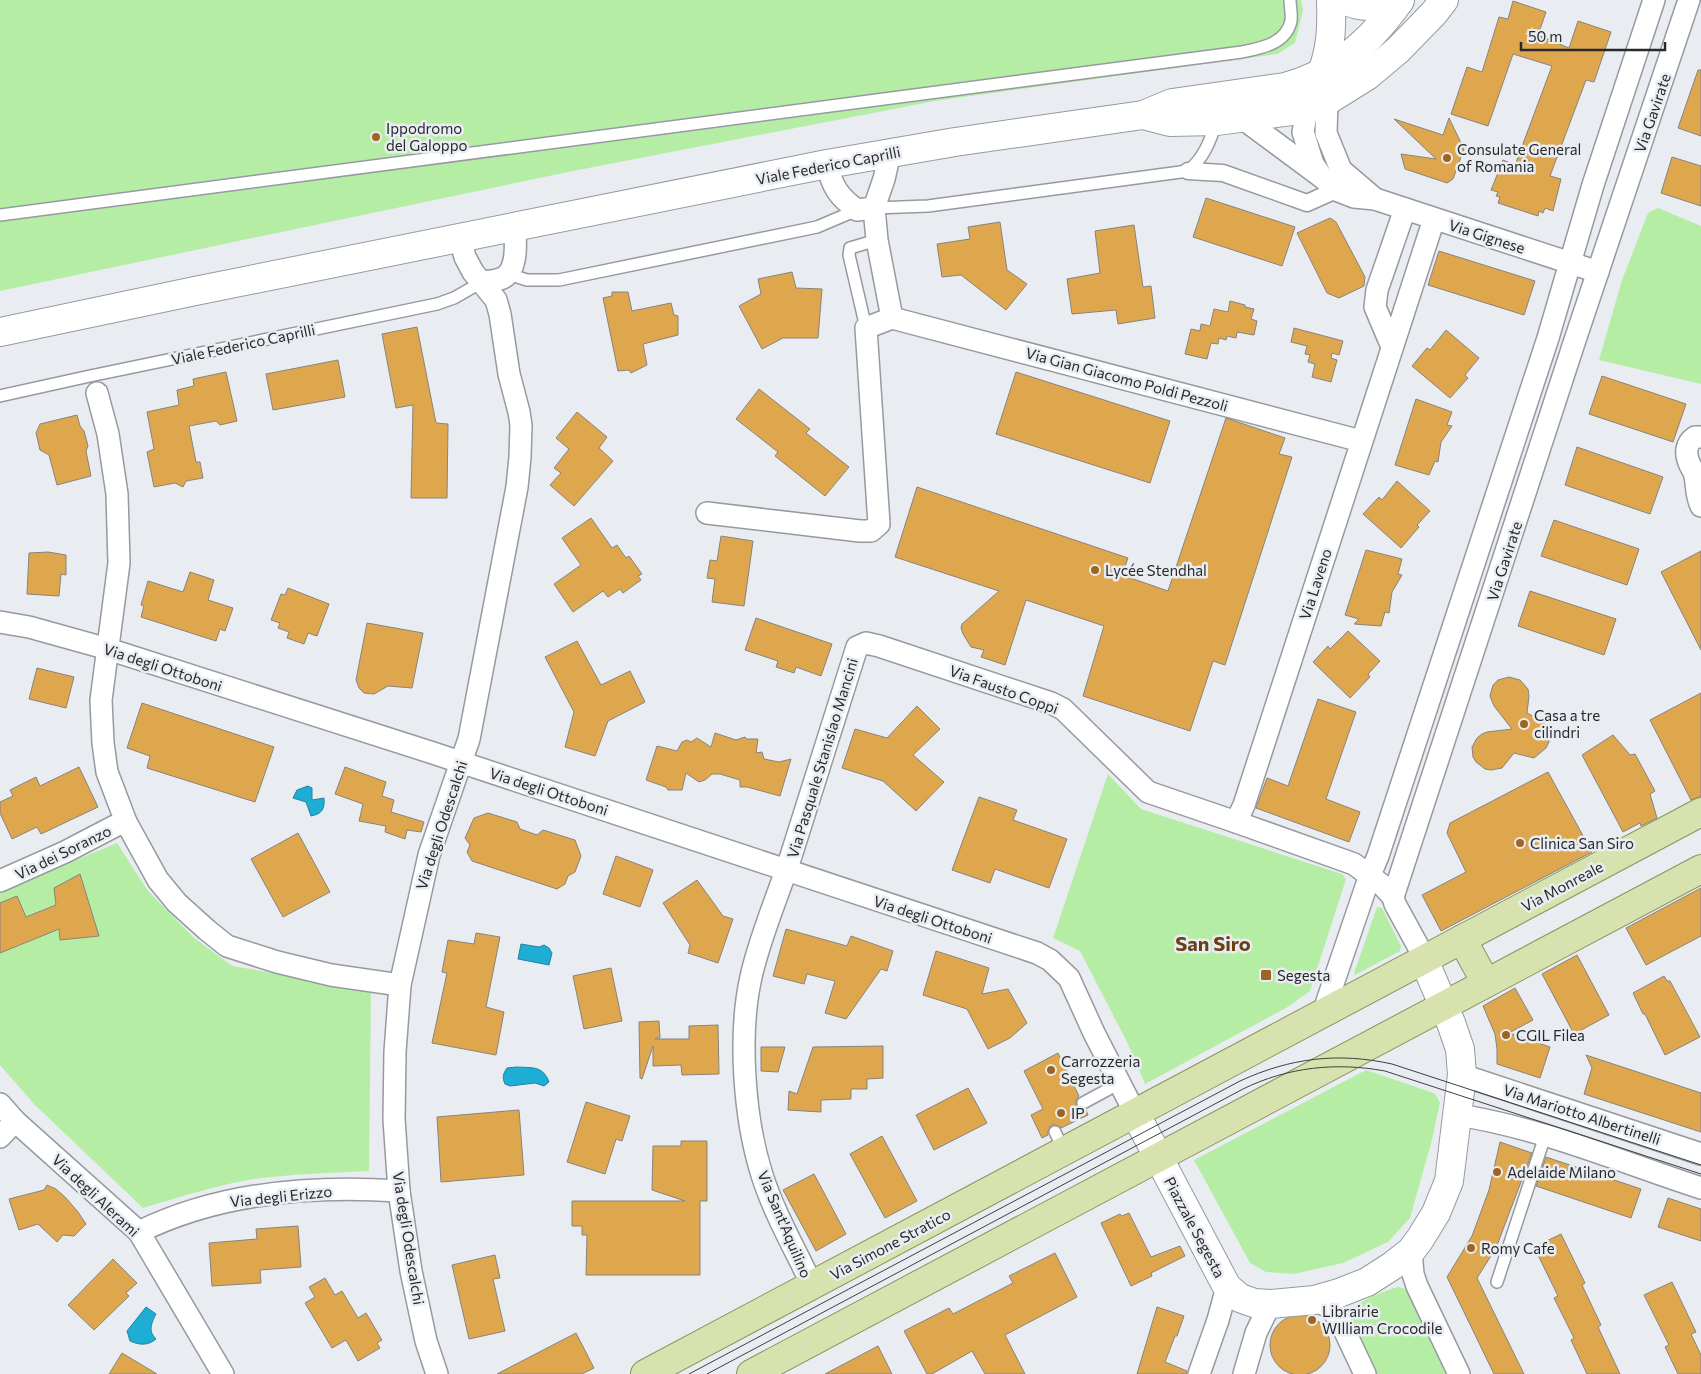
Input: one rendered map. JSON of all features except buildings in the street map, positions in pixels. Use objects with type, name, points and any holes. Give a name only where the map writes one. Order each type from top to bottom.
[{"type":"main road","name":"Via Monreale","points":[[1424,960],[1701,812]]},
{"type":"main road","points":[[751,1374],[1701,869]]},
{"type":"main road","points":[[1462,939],[1486,983]]},
{"type":"main road","points":[[1135,1113],[1424,960]]},
{"type":"main road","name":"Via Simone Stratico","points":[[645,1374],[812,1285],[1059,1142],[1135,1113]]},
{"type":"street","points":[[1188,171],[1223,173],[1307,203],[1330,184],[1313,164],[1303,132],[1317,105],[1322,74],[1330,49],[1332,30],[1331,0]]},
{"type":"street","points":[[1345,0],[1355,6],[1371,7],[1400,1]]},
{"type":"street","name":"Via Gavirate","points":[[1370,875],[1549,332],[1582,219],[1654,0]]},
{"type":"street","name":"Via Gavirate","points":[[1393,897],[1574,342],[1689,0]]},
{"type":"street","name":"Viale Federico Caprilli","points":[[0,332],[827,164],[955,142],[1143,115],[1172,103],[1285,87],[1322,74],[1360,46],[1400,1]]},
{"type":"street","name":"Viale Federico Caprilli","points":[[1143,115],[1170,122],[1229,120],[1317,105],[1367,76],[1398,50],[1439,4]]},
{"type":"street","name":"Via Gignese","points":[[1317,105],[1341,170],[1375,199]]},
{"type":"street","name":"Via Gignese","points":[[1229,120],[1330,184],[1354,197],[1375,199],[1598,272]]},
{"type":"street","points":[[866,209],[884,179],[887,154]]},
{"type":"street","points":[[707,513],[860,532],[871,531],[879,524],[866,328],[892,318],[877,240],[866,209],[844,200],[834,188],[827,164]]},
{"type":"street","points":[[1392,347],[1375,307],[1377,290],[1405,209]]},
{"type":"street","name":"Via Laveno","points":[[1236,822],[1244,805],[1434,219]]},
{"type":"street","points":[[1582,219],[1614,226]]},
{"type":"street","points":[[508,274],[513,264],[515,227]]},
{"type":"street","points":[[460,238],[465,257],[482,282]]},
{"type":"street","name":"Viale Federico Caprilli","points":[[482,282],[496,281],[508,274]]},
{"type":"street","name":"Via degli Odescalchi","points":[[437,1374],[426,1340],[411,1271],[399,1191],[394,1119],[395,1062],[400,985],[429,855],[469,739],[517,487],[520,456],[519,412],[509,374],[500,314],[496,300],[482,282]]},
{"type":"street","name":"Via Gian Giacomo Poldi Pezzoli","points":[[892,318],[1361,441]]},
{"type":"street","points":[[1549,332],[1560,332],[1570,335],[1574,342]]},
{"type":"street","points":[[97,393],[108,434],[117,502],[119,563],[101,700],[102,743],[107,772],[126,822],[158,880],[177,903],[227,946],[277,962],[331,975],[400,985]]},
{"type":"street","points":[[1700,435],[1689,441],[1687,446],[1689,464],[1698,471],[1696,492],[1701,506]]},
{"type":"street","name":"Via degli Ottoboni","points":[[0,622],[29,627],[108,649],[461,762],[1037,953]]},
{"type":"street","name":"Via Fausto Coppi","points":[[857,647],[866,643],[879,646],[1051,703],[1063,709],[1148,792],[1236,822]]},
{"type":"street","name":"Via Pasquale Stanislao Mancini","points":[[787,870],[857,647]]},
{"type":"street","name":"Via dei Soranzo","points":[[0,881],[126,822]]},
{"type":"street","name":"Piazzale Segesta","points":[[1037,953],[1050,960],[1069,978],[1120,1084],[1227,1287],[1240,1298],[1254,1303],[1270,1304],[1315,1300],[1367,1282],[1392,1266],[1411,1251],[1436,1212],[1449,1181],[1462,1075],[1460,1049],[1418,946],[1393,897],[1382,884],[1354,864],[1236,822]]},
{"type":"street","name":"Via Sant'Aquilino","points":[[787,870],[761,940],[751,978],[745,1022],[745,1084],[751,1126],[762,1176],[812,1285]]},
{"type":"street","points":[[1323,1013],[1370,875]]},
{"type":"street","name":"Via Mariotto Albertinelli","points":[[1462,1075],[1701,1154]]},
{"type":"street","name":"Via degli Alerami","points":[[0,1104],[15,1121],[139,1232],[223,1374]]},
{"type":"street","points":[[1458,1115],[1488,1120],[1545,1136],[1701,1188]]},
{"type":"street","points":[[0,1137],[15,1121]]},
{"type":"street","name":"Via degli Erizzo","points":[[139,1232],[174,1217],[208,1206],[250,1196],[336,1190],[399,1191]]},
{"type":"street","points":[[1411,1251],[1413,1274],[1417,1286],[1459,1374]]},
{"type":"street","points":[[1200,1374],[1227,1287]]},
{"type":"street","points":[[1315,1300],[1331,1308],[1340,1321],[1365,1374]]},
{"type":"street","points":[[1244,1374],[1256,1333],[1270,1304]]},
{"type":"lane","points":[[0,215],[1242,52],[1270,46],[1282,37],[1291,21],[1290,0]]},
{"type":"lane","points":[[508,274],[527,280],[559,280],[817,227],[866,209],[928,206],[1188,171],[1196,164],[1229,120]]},
{"type":"lane","points":[[866,328],[848,255],[850,248],[877,240]]},
{"type":"lane","name":"Viale Federico Caprilli","points":[[0,396],[437,304],[454,298],[482,282]]},
{"type":"lane","points":[[1083,1103],[1120,1084]]},
{"type":"lane","points":[[1497,1282],[1545,1136]]},
{"type":"green space","name":"Ippodromo del Galoppo","points":[[0,0],[1301,0],[1303,10],[1295,43],[1277,54],[935,101],[568,172],[0,291]]},
{"type":"green space","points":[[1658,208],[1701,226],[1701,384],[1599,360],[1622,280],[1648,213]]},
{"type":"green space","points":[[1108,774],[1141,809],[1342,874],[1346,879],[1310,991],[1286,1008],[1145,1084],[1127,1042],[1080,951],[1053,938]]},
{"type":"green space","points":[[117,843],[148,891],[193,937],[232,966],[371,989],[369,1171],[254,1179],[212,1188],[143,1208],[35,1105],[0,1065],[0,891]]},
{"type":"green space","points":[[1377,907],[1382,908],[1401,946],[1400,951],[1355,975],[1354,973]]},
{"type":"green space","points":[[1366,1070],[1435,1094],[1440,1102],[1432,1140],[1410,1218],[1388,1242],[1343,1263],[1294,1274],[1266,1272],[1250,1263],[1194,1160]]},
{"type":"green space","points":[[1399,1287],[1409,1290],[1452,1374],[1376,1374],[1351,1323],[1352,1315],[1354,1309],[1365,1300]]},
{"type":"water","points":[[308,786],[312,788],[312,800],[324,798],[322,810],[318,814],[311,816],[306,802],[293,798],[297,790]]},
{"type":"water","points":[[521,944],[539,947],[544,945],[549,948],[552,953],[549,965],[518,959]]},
{"type":"water","points":[[507,1068],[536,1068],[543,1073],[549,1082],[544,1086],[535,1083],[510,1086],[505,1084],[503,1076]]},
{"type":"water","points":[[146,1307],[156,1314],[151,1327],[156,1339],[150,1343],[143,1344],[130,1341],[127,1331]]},
{"type":"tram line","points":[[689,1374],[1240,1081],[1296,1062],[1315,1059],[1352,1058],[1392,1064],[1701,1165]]},
{"type":"tram line","points":[[707,1374],[1243,1089],[1295,1071],[1330,1067],[1367,1068],[1385,1071],[1701,1174]]},
{"type":"place","name":"Ippodromo del Galoppo","points":[[376,137]]},
{"type":"place","name":"Consulate General of Romania","points":[[1447,158]]},
{"type":"place","name":"Lycée Stendhal","points":[[1095,570]]},
{"type":"place","name":"Casa a tre cilindri","points":[[1524,724]]},
{"type":"place","name":"Clinica San Siro","points":[[1520,843]]},
{"type":"place","name":"Segesta","points":[[1266,975]]},
{"type":"place","name":"CGIL Filea","points":[[1506,1035]]},
{"type":"place","name":"Carrozzeria Segesta","points":[[1051,1070]]},
{"type":"place","name":"IP","points":[[1061,1113]]},
{"type":"place","name":"Adelaide Milano","points":[[1497,1172]]},
{"type":"place","name":"Romy Cafe","points":[[1471,1248]]},
{"type":"place","name":"Librairie WIlliam Crocodile","points":[[1312,1320]]},
{"type":"district","name":"San Siro","points":[[1213,943]]}]
